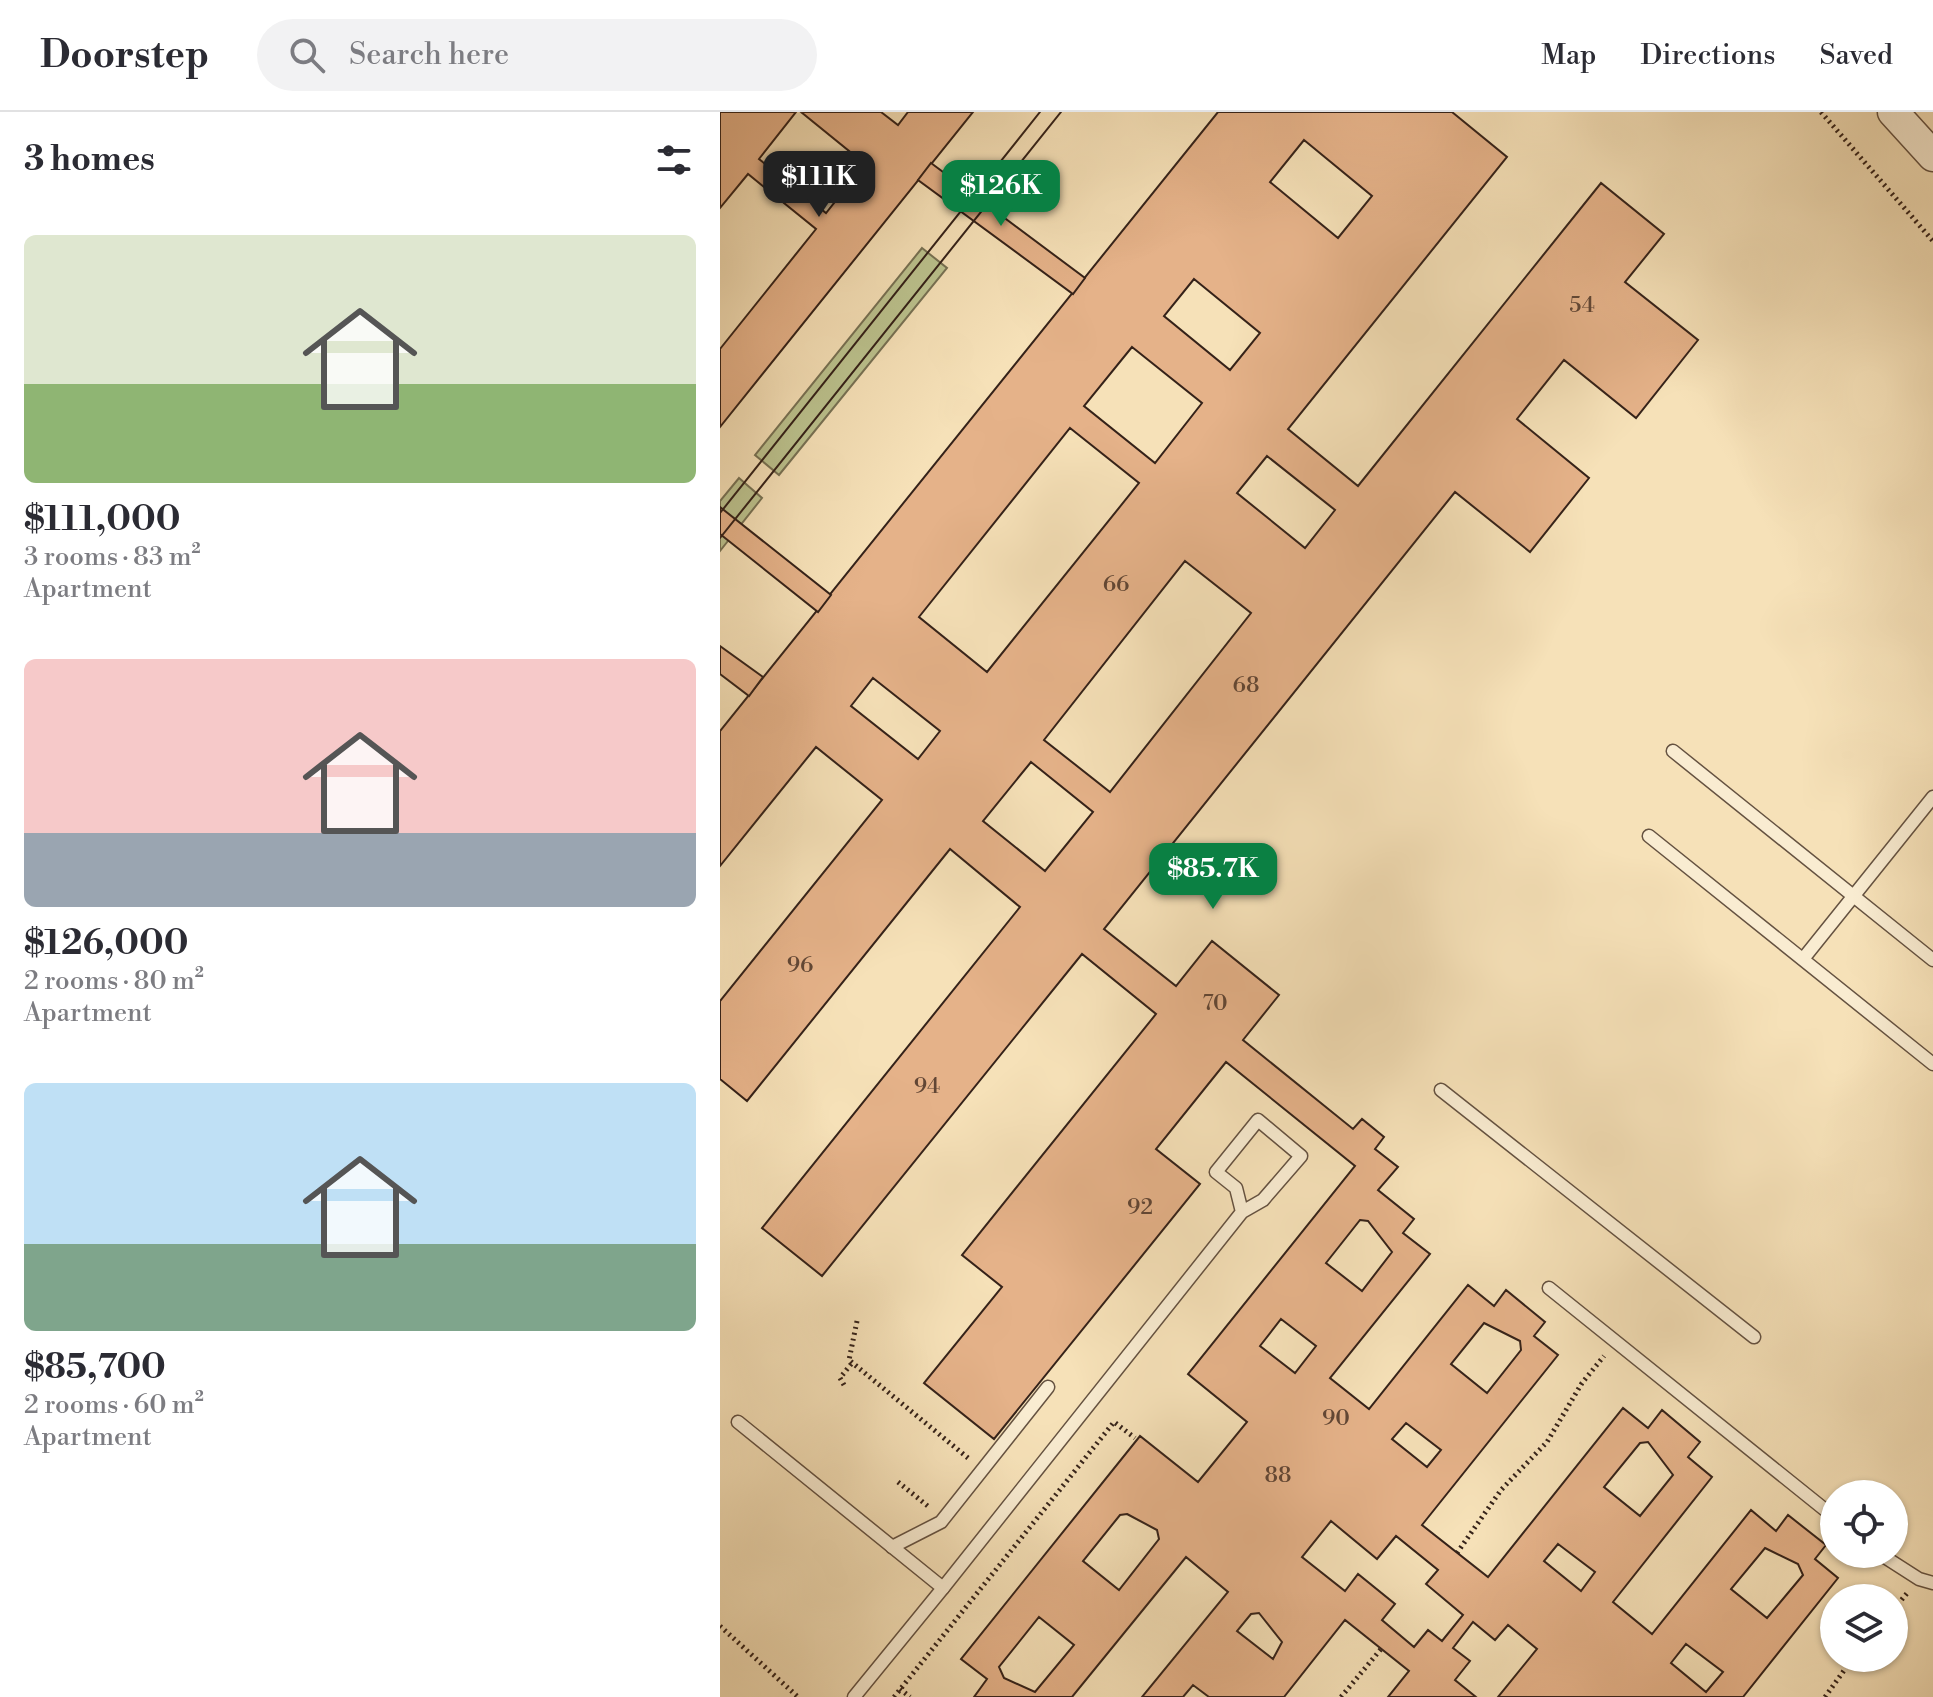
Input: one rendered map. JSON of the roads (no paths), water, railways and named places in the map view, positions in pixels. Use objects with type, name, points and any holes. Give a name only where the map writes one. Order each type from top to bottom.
[{"type":"street","points":[[1893,112],[1933,156]]},
{"type":"lane","points":[[1673,751],[1933,960]]},
{"type":"lane","points":[[1803,959],[1933,797]]},
{"type":"lane","points":[[1649,836],[1933,1064]]},
{"type":"lane","points":[[1441,1090],[1754,1337]]},
{"type":"lane","points":[[854,1697],[1242,1212],[1263,1200],[1301,1156],[1258,1120],[1216,1172],[1236,1188],[1242,1212]]},
{"type":"lane","points":[[1549,1288],[1820,1506]]},
{"type":"lane","points":[[892,1547],[944,1519],[1048,1387]]},
{"type":"lane","points":[[738,1422],[943,1588]]},
{"type":"lane","points":[[1902,1568],[1919,1579],[1933,1583]]},
{"type":"tram line","points":[[720,513],[1040,112]]},
{"type":"tram line","points":[[720,538],[1061,112]]}]
